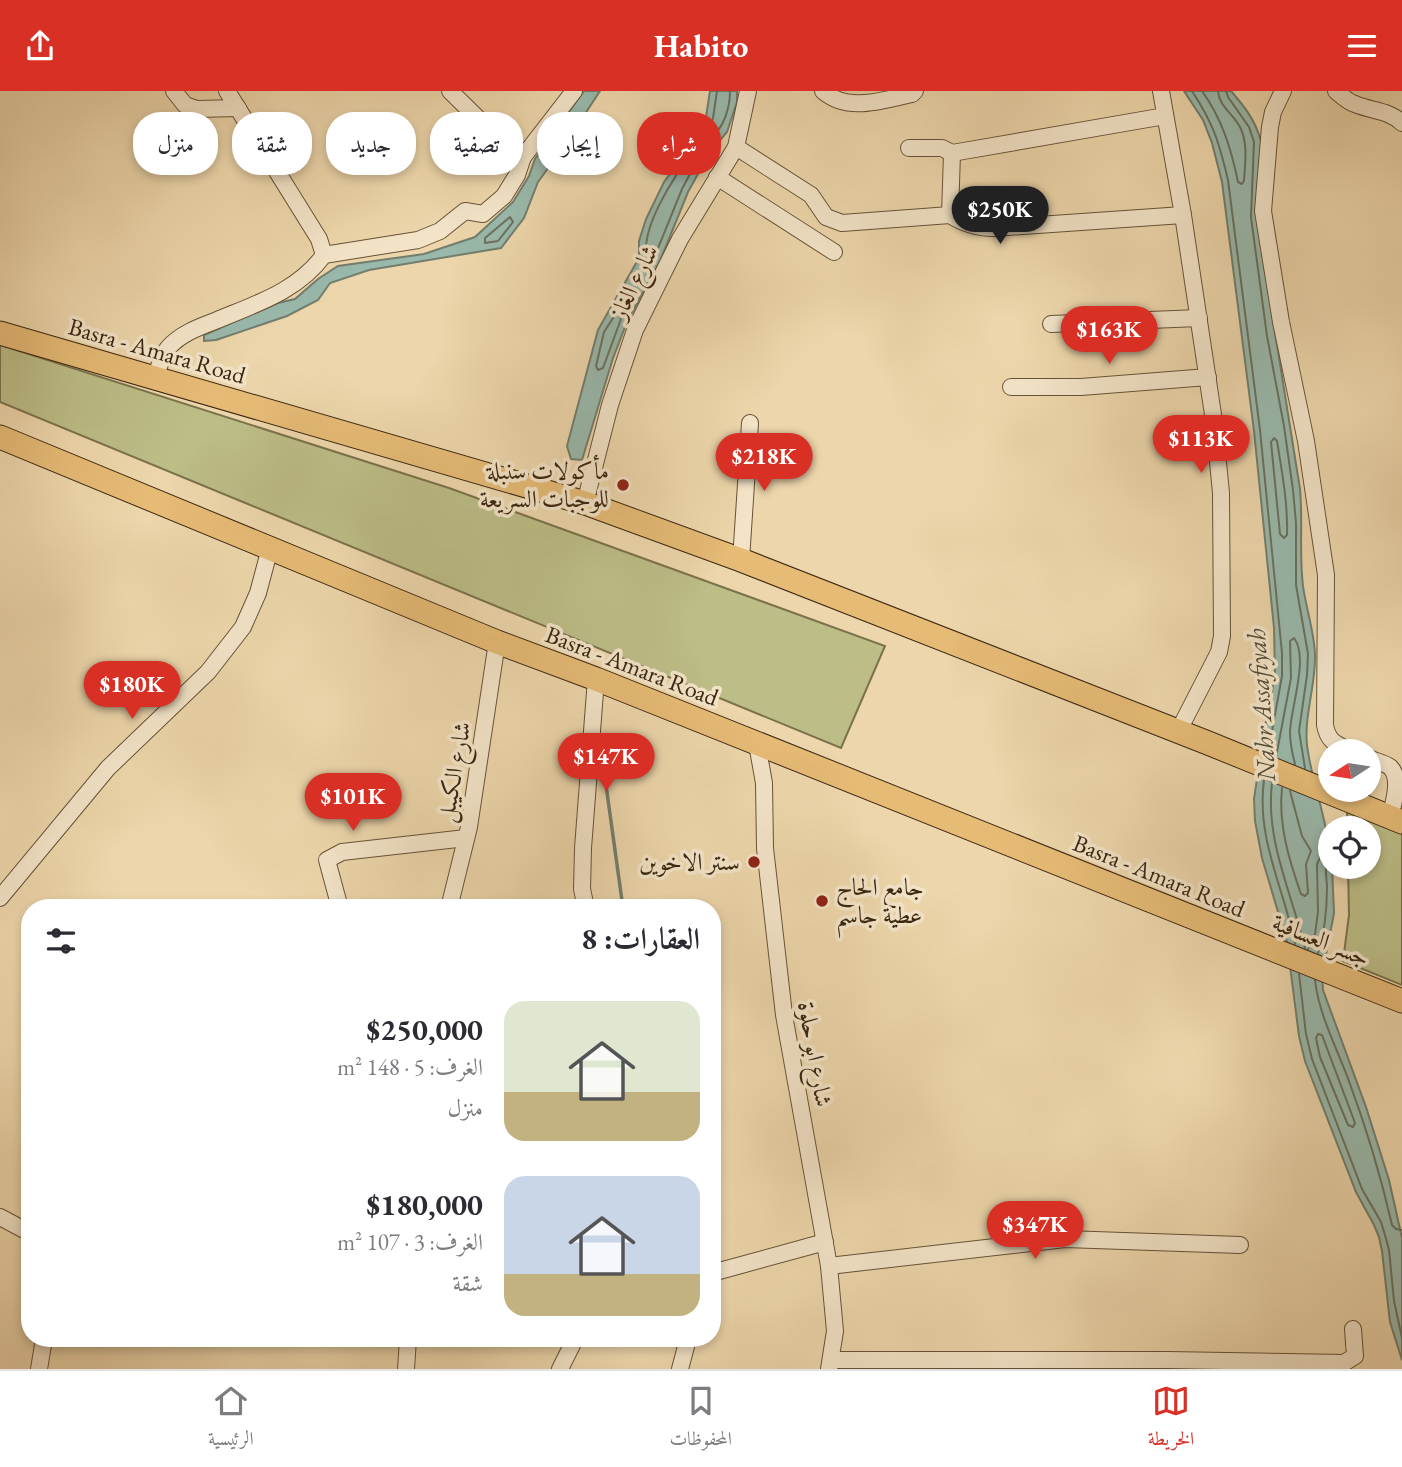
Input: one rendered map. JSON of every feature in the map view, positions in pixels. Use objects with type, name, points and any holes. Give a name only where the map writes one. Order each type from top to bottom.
[{"type":"highway","name":"Basra - Amara Road","points":[[0,333],[585,503],[741,560],[1396,820]]},
{"type":"highway","name":"Basra - Amara Road","points":[[0,437],[497,642],[1246,939]]},
{"type":"highway","name":"جسر العسافية","points":[[1246,939],[1402,1001]]},
{"type":"street","points":[[174,91],[185,105],[197,109],[238,108]]},
{"type":"street","points":[[227,91],[319,239],[324,255]]},
{"type":"street","points":[[450,91],[471,112]]},
{"type":"street","points":[[523,157],[574,91]]},
{"type":"street","name":"شارع الغاز","points":[[585,503],[610,405],[635,330],[680,239],[736,146],[748,91]]},
{"type":"street","points":[[823,91],[833,100],[848,104],[912,94],[915,91]]},
{"type":"street","points":[[1161,91],[1208,377],[1221,493],[1222,636],[1219,652],[1178,733]]},
{"type":"street","points":[[1283,91],[1278,97],[1270,127],[1263,211],[1281,322],[1306,441],[1326,575],[1325,726],[1328,739]]},
{"type":"street","points":[[1336,91],[1355,105],[1386,112],[1402,123]]},
{"type":"street","points":[[909,148],[942,148],[952,153],[1165,116]]},
{"type":"street","points":[[736,146],[811,195],[826,217],[842,223],[950,215],[962,223],[979,228],[1183,215]]},
{"type":"street","points":[[950,215],[952,153]]},
{"type":"street","points":[[155,377],[166,349],[180,338],[285,292],[312,272],[324,255],[418,240],[440,231],[466,211],[483,214],[504,196],[517,175]]},
{"type":"street","points":[[717,177],[834,252]]},
{"type":"street","points":[[1051,324],[1199,318]]},
{"type":"street","points":[[1011,387],[1082,387],[1208,377]]},
{"type":"street","points":[[741,560],[750,423]]},
{"type":"street","points":[[0,898],[108,768],[208,672],[243,627],[258,593],[270,548]]},
{"type":"street","name":"شارع الكيبل","points":[[451,899],[466,838],[497,642]]},
{"type":"street","points":[[584,899],[583,848],[596,679]]},
{"type":"street","name":"شارع ابو حلوة","points":[[757,744],[764,783],[765,848],[784,1015],[829,1266],[835,1331],[830,1365]]},
{"type":"street","points":[[1381,763],[1396,773],[1396,820]]},
{"type":"street","points":[[338,899],[327,860],[342,852],[466,838]]},
{"type":"street","points":[[0,1217],[21,1228]]},
{"type":"street","points":[[829,1266],[1065,1239],[1240,1245]]},
{"type":"street","points":[[721,1271],[825,1242]]},
{"type":"street","points":[[830,1365],[1167,1360],[1344,1363],[1355,1356],[1353,1329]]},
{"type":"street","points":[[39,1369],[43,1347]]},
{"type":"street","points":[[406,1369],[407,1347]]},
{"type":"street","points":[[559,1369],[571,1347]]},
{"type":"street","points":[[680,1369],[686,1347]]},
{"type":"green space","points":[[0,345],[449,488],[885,646],[841,748],[0,402]]},
{"type":"green space","points":[[1381,826],[1402,834],[1402,985],[1343,961],[1349,915],[1348,879],[1381,879]]},
{"type":"water","points":[[584,91],[600,91],[586,112],[569,112]]},
{"type":"water","points":[[710,91],[737,91],[737,102],[727,132],[721,139],[721,112],[707,112]]},
{"type":"water","points":[[1184,91],[1231,91],[1249,114],[1261,141],[1262,251],[1300,489],[1302,574],[1315,654],[1307,745],[1323,816],[1318,816],[1318,879],[1333,879],[1334,913],[1322,976],[1323,990],[1366,1107],[1389,1180],[1402,1238],[1402,1360],[1390,1322],[1379,1237],[1356,1192],[1305,1061],[1299,1036],[1287,942],[1262,858],[1255,821],[1254,799],[1275,675],[1274,628],[1254,431],[1222,182],[1203,120]]},
{"type":"water","points":[[537,156],[537,175],[543,175],[524,218],[501,248],[369,270],[330,283],[318,300],[287,316],[216,340],[204,341],[204,335],[278,303],[295,299],[338,266],[424,254],[475,237],[513,202],[529,176]]},
{"type":"water","points":[[669,175],[697,175],[660,261],[627,322],[613,358],[582,460],[571,459],[567,446],[598,330],[639,258],[639,241],[646,219]]},
{"type":"waterway","points":[[601,749],[622,899]]},
{"type":"place","name":"مأكولات سنبلة للوجبات السريعة","points":[[623,485]]},
{"type":"place","name":"سنتر الاخوين","points":[[754,862]]},
{"type":"place","name":"جامع الحاج عطية جاسم","points":[[822,901]]},
{"type":"water label","name":"Nahr Assafiyah","points":[[1261,705]]}]
